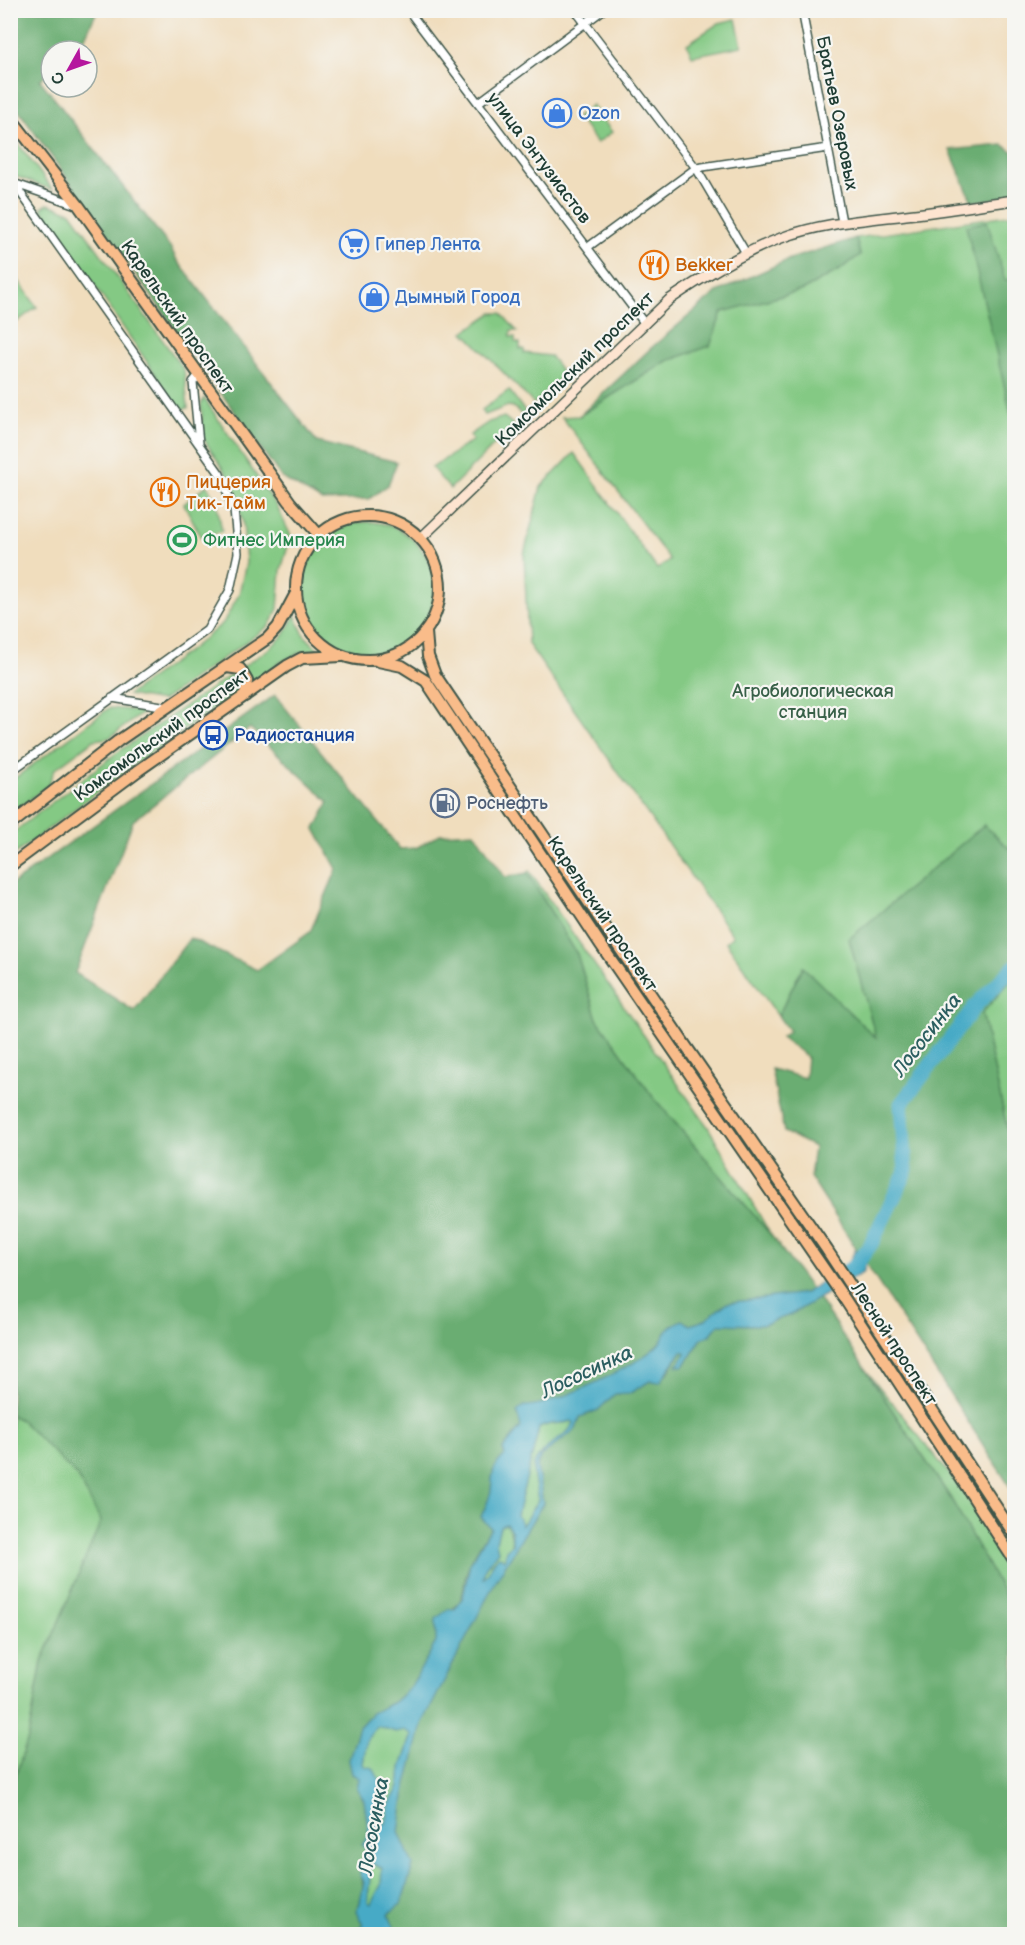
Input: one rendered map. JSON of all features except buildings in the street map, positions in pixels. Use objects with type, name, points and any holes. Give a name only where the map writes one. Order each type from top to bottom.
[{"type":"main road","name":"Карельский проспект","points":[[10,117],[79,206],[290,502],[319,535]]},
{"type":"main road","points":[[357,516],[386,518],[400,523],[421,538],[434,557],[440,583],[436,613],[426,632],[402,653],[378,661],[342,656],[322,644],[299,612],[295,595],[297,568],[306,549],[319,535],[336,522],[357,516]]},
{"type":"main road","name":"Комсомольский проспект","points":[[10,825],[118,741],[268,638],[278,627],[295,595]]},
{"type":"main road","name":"Карельский проспект","points":[[426,632],[428,656],[435,675],[750,1139]]},
{"type":"main road","name":"Комсомольский проспект","points":[[10,866],[139,770],[287,666],[302,658],[342,656]]},
{"type":"main road","name":"Карельский проспект","points":[[378,661],[402,666],[426,681],[601,945],[741,1149]]},
{"type":"main road","points":[[227,667],[240,669],[244,675],[247,681],[245,696]]},
{"type":"main road","points":[[601,945],[612,937]]},
{"type":"main road","name":"Лесной проспект","points":[[750,1139],[1014,1534]]},
{"type":"main road","name":"Лесной проспект","points":[[741,1149],[903,1388],[1014,1560]]},
{"type":"street","name":"улица Энтузиастов","points":[[408,10],[645,324]]},
{"type":"street","points":[[575,10],[696,168],[746,253]]},
{"type":"street","points":[[478,103],[603,10]]},
{"type":"street","name":"Братьев Озеровых","points":[[802,10],[842,222]]},
{"type":"street","points":[[588,247],[696,168],[828,148]]},
{"type":"street","points":[[13,181],[79,206]]},
{"type":"street","points":[[10,772],[207,630],[230,590],[236,571],[238,553],[234,510],[220,474],[13,181]]},
{"type":"street","name":"Комсомольский проспект","points":[[421,538],[669,300],[746,253],[782,237],[842,222],[1014,200]]},
{"type":"street","points":[[198,376],[193,382],[199,444]]},
{"type":"street","points":[[112,698],[168,707]]},
{"type":"green space","points":[[11,10],[97,11],[84,39],[39,39],[39,99],[55,99],[317,442],[397,462],[388,485],[369,499],[322,501],[282,478],[11,100]]},
{"type":"green space","points":[[736,19],[742,46],[692,56],[687,44],[719,23]]},
{"type":"green space","points":[[592,105],[612,132],[597,143],[577,117]]},
{"type":"green space","points":[[11,134],[53,190],[15,176],[11,170]]},
{"type":"green space","points":[[1003,145],[1014,152],[1014,196],[972,202],[950,150]]},
{"type":"green space","points":[[48,204],[71,212],[184,370],[188,408],[180,410],[41,208]]},
{"type":"green space","name":"Агробиологическая станция","points":[[1014,214],[1014,853],[984,825],[876,1039],[802,968],[778,1016],[726,942],[733,936],[528,644],[524,554],[541,487],[574,453],[657,569],[670,560],[562,417],[579,416],[667,361],[710,346],[722,312],[803,290],[839,270],[860,255],[856,238]]},
{"type":"green space","points":[[987,221],[1005,280],[1014,279],[1014,413],[1011,414],[966,226]]},
{"type":"green space","points":[[856,238],[860,255],[839,270],[803,290],[722,312],[710,346],[667,361],[579,416],[650,349],[717,292],[790,259]]},
{"type":"green space","points":[[11,270],[37,307],[10,326]]},
{"type":"green space","points":[[492,313],[501,313],[517,331],[511,331],[510,337],[515,337],[515,342],[520,343],[520,349],[524,349],[524,353],[550,356],[561,372],[558,380],[534,404],[464,332]]},
{"type":"green space","points":[[509,390],[526,413],[523,416],[515,408],[508,406],[485,415],[482,410]]},
{"type":"green space","points":[[204,398],[276,505],[291,536],[281,570],[278,609],[269,626],[162,701],[128,695],[223,623],[239,594],[246,563],[243,522],[229,478],[203,438],[201,404]]},
{"type":"green space","points":[[504,417],[514,425],[450,489],[432,468],[473,440],[470,435],[489,422]]},
{"type":"green space","points":[[207,485],[217,504],[222,531],[202,538],[184,504]]},
{"type":"green space","points":[[368,522],[393,527],[414,542],[429,563],[434,588],[429,613],[414,634],[393,649],[368,654],[343,649],[322,634],[307,613],[302,588],[307,563],[322,542],[343,527]]},
{"type":"green space","points":[[295,615],[304,635],[319,650],[299,653],[281,662],[125,771],[11,857],[11,834],[115,754],[270,648],[284,635]]},
{"type":"green space","points":[[433,680],[607,937],[603,939]]},
{"type":"green space","points":[[275,695],[400,849],[416,848],[440,834],[474,832],[505,877],[527,873],[577,954],[597,1019],[653,1097],[771,1235],[811,1289],[804,1293],[727,1303],[703,1321],[690,1325],[683,1320],[669,1328],[658,1345],[633,1363],[554,1400],[524,1406],[521,1427],[503,1449],[505,1455],[494,1471],[490,1493],[481,1517],[491,1528],[471,1561],[460,1600],[456,1606],[436,1619],[436,1642],[410,1688],[394,1702],[372,1713],[359,1727],[349,1760],[352,1774],[359,1778],[357,1789],[364,1800],[369,1835],[363,1845],[369,1852],[360,1874],[363,1883],[356,1911],[363,1924],[354,1934],[11,1934],[10,1792],[28,1738],[42,1662],[101,1521],[77,1476],[21,1420],[11,1415],[11,885]],"holes":[[[250,728],[329,802],[315,829],[337,869],[310,932],[257,970],[190,938],[134,1011],[75,973],[133,821]]]},
{"type":"green space","points":[[109,708],[145,711],[109,738],[94,740],[55,769],[48,785],[11,814],[11,781]]},
{"type":"green space","points":[[984,825],[1014,853],[1014,977],[982,1013],[1014,1160],[1014,1493],[810,1177],[814,1147],[784,1132],[771,1069],[805,1078],[807,1057],[781,1037],[789,1031],[778,1016],[803,967],[876,1038],[849,939]]},
{"type":"green space","points":[[529,871],[708,1127],[771,1235],[653,1097],[597,1019],[577,954],[527,873]]},
{"type":"green space","points":[[612,943],[741,1135],[738,1137],[608,947]]},
{"type":"green space","points":[[1014,977],[1014,1160],[982,1013]]},
{"type":"green space","points":[[818,1298],[951,1499],[1014,1612],[1014,1934],[389,1934],[395,1928],[388,1914],[401,1904],[413,1865],[399,1832],[404,1796],[422,1724],[495,1582],[543,1503],[537,1466],[541,1455],[576,1429],[580,1417],[598,1410],[615,1394],[630,1393],[668,1373],[682,1351],[687,1352],[684,1366],[702,1338],[710,1335],[719,1324],[762,1325],[790,1315]]},
{"type":"green space","points":[[865,1369],[963,1491],[1014,1574],[1014,1612],[951,1499]]},
{"type":"green space","points":[[905,1381],[908,1382],[977,1483],[1014,1545],[1014,1549]]},
{"type":"green space","points":[[11,1415],[21,1420],[77,1476],[102,1521],[42,1662],[28,1738],[11,1792]]},
{"type":"green space","points":[[572,1421],[574,1423],[569,1431],[536,1460],[533,1471],[538,1500],[522,1526],[517,1515],[539,1428]]},
{"type":"green space","points":[[506,1524],[511,1541],[505,1559],[494,1560],[488,1575],[483,1578],[485,1568],[498,1551],[496,1542],[500,1526]]},
{"type":"green space","points":[[377,1726],[396,1732],[405,1729],[412,1734],[401,1768],[399,1787],[389,1805],[386,1823],[383,1825],[376,1815],[386,1800],[363,1764],[367,1739]]},
{"type":"green space","points":[[372,1864],[382,1868],[381,1885],[371,1904],[368,1898],[369,1869]]},
{"type":"water","points":[[855,1250],[864,1263],[864,1272],[790,1315],[762,1325],[719,1324],[710,1335],[702,1338],[684,1366],[677,1366],[686,1353],[682,1351],[660,1382],[650,1381],[630,1393],[615,1394],[598,1410],[580,1417],[576,1429],[541,1456],[537,1466],[543,1503],[495,1582],[422,1724],[404,1796],[399,1832],[413,1865],[401,1904],[388,1914],[395,1928],[389,1934],[354,1934],[363,1924],[356,1912],[364,1882],[360,1874],[361,1864],[369,1852],[362,1845],[369,1835],[364,1800],[357,1789],[359,1778],[352,1774],[349,1760],[359,1727],[372,1713],[394,1702],[410,1688],[436,1642],[436,1619],[448,1609],[455,1609],[463,1597],[470,1563],[491,1528],[481,1517],[490,1493],[493,1471],[505,1455],[503,1449],[521,1427],[517,1412],[524,1406],[554,1400],[573,1392],[633,1363],[658,1345],[669,1328],[676,1323],[683,1320],[690,1325],[703,1321],[727,1303],[805,1293],[848,1265]],"holes":[[[567,1422],[574,1423],[567,1433],[547,1448],[536,1460],[533,1471],[538,1500],[522,1526],[517,1515],[539,1428]],[[506,1524],[512,1532],[512,1545],[506,1550],[505,1559],[499,1556],[483,1578],[485,1568],[498,1551],[496,1542],[500,1526]],[[377,1726],[396,1732],[405,1730],[412,1734],[401,1768],[399,1787],[389,1805],[386,1823],[383,1825],[376,1815],[386,1800],[387,1794],[373,1768],[363,1764],[367,1739]],[[372,1864],[382,1868],[381,1885],[371,1904],[368,1902],[369,1869]]]},
{"type":"waterway","name":"Лососинка","points":[[846,1272],[856,1265],[871,1244],[906,1172],[901,1104],[976,1005],[1014,967]]},
{"type":"place","name":"Ozon","points":[[557,113]]},
{"type":"place","name":"Гипер Лента","points":[[354,244]]},
{"type":"place","name":"Bekker","points":[[654,265]]},
{"type":"place","name":"Дымный Город","points":[[374,297]]},
{"type":"place","name":"Пиццерия Тик-Тайм","points":[[165,492]]},
{"type":"place","name":"Фитнес Империя","points":[[182,540]]},
{"type":"place","name":"Радиостанция","points":[[213,735]]},
{"type":"place","name":"Роснефть","points":[[445,803]]}]
